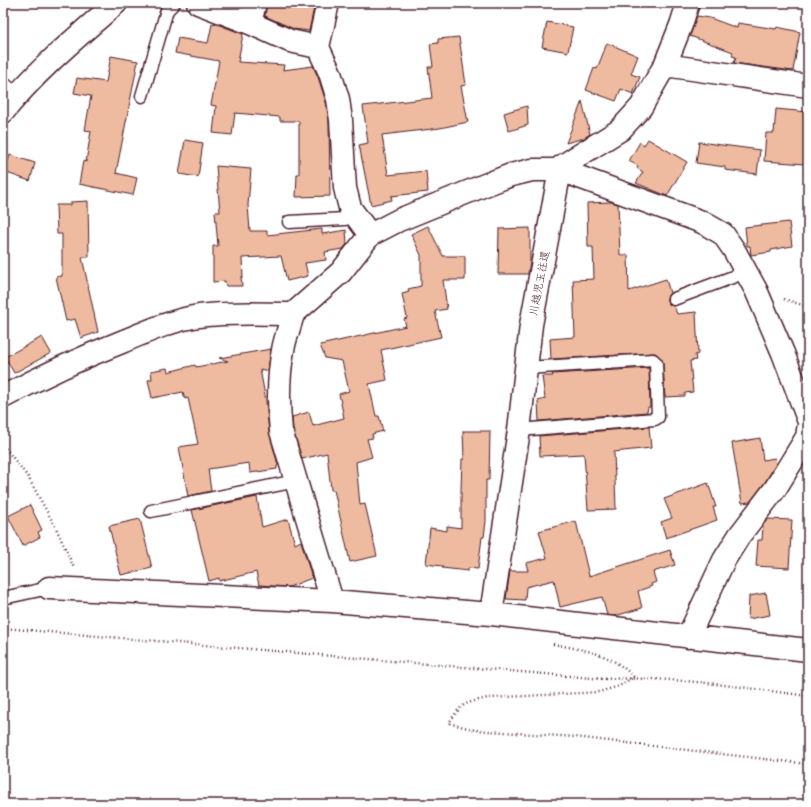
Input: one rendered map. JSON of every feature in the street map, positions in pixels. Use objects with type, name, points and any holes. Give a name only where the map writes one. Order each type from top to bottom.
[{"type":"street","points":[[6,100],[116,3]]},
{"type":"street","points":[[198,3],[252,13],[290,41],[318,47]]},
{"type":"street","points":[[328,3],[318,47],[330,73],[338,99],[341,120],[345,188],[350,208],[370,235]]},
{"type":"street","points":[[560,170],[562,166],[620,130],[641,107],[665,65],[688,3]]},
{"type":"street","points":[[665,65],[808,86]]},
{"type":"street","points":[[332,601],[281,431],[278,407],[283,350],[293,314],[341,272],[370,235],[399,220],[441,202],[511,175],[532,170],[560,170],[702,222],[723,234],[756,290],[783,353],[808,419]]},
{"type":"street","name":"川越児玉往還","points":[[491,614],[519,430],[531,325],[560,170]]},
{"type":"street","points":[[3,397],[32,381],[92,353],[163,325],[197,317],[221,314],[293,314]]},
{"type":"street","points":[[688,637],[724,560],[739,536],[775,489],[807,437],[808,430]]},
{"type":"street","points":[[48,588],[332,601],[491,614],[808,650]]},
{"type":"lane","points":[[142,96],[167,10],[174,3]]},
{"type":"lane","points":[[289,222],[346,219],[355,216]]},
{"type":"lane","points":[[674,299],[746,272]]},
{"type":"lane","points":[[519,430],[655,419],[658,417],[656,363],[653,360],[526,368]]},
{"type":"lane","points":[[151,511],[296,481]]},
{"type":"lane","points":[[3,598],[48,588]]},
{"type":"path","points":[[3,445],[28,476],[56,528],[84,590]]},
{"type":"path","points":[[3,628],[604,678],[634,678],[702,682],[808,696]]},
{"type":"path","points":[[550,644],[608,658],[623,667],[634,678]]},
{"type":"path","points":[[634,678],[618,686],[599,692],[488,698],[470,702],[460,708],[449,724],[475,730],[575,738],[808,764]]},
{"type":"building","points":[[267,3],[315,3],[309,31],[294,29],[265,16]]},
{"type":"building","points":[[697,16],[710,18],[737,28],[738,23],[776,29],[777,27],[800,32],[793,71],[734,63],[736,57],[732,56],[733,52],[690,36]]},
{"type":"building","points":[[547,22],[573,27],[568,52],[542,47]]},
{"type":"building","points":[[214,23],[243,34],[238,62],[284,65],[283,70],[313,66],[326,102],[329,121],[330,196],[296,197],[297,174],[299,174],[299,121],[280,121],[280,117],[235,113],[232,135],[213,133],[216,106],[211,105],[219,61],[175,53],[178,38],[208,43],[212,24]]},
{"type":"building","points":[[459,37],[466,85],[461,86],[468,122],[440,128],[382,135],[388,175],[426,171],[428,192],[391,196],[392,200],[371,205],[359,145],[368,143],[363,106],[432,98],[428,67],[433,67],[430,44],[438,43],[438,39]]},
{"type":"building","points":[[607,43],[638,56],[631,74],[640,77],[633,94],[621,89],[616,101],[586,90],[594,68],[597,69]]},
{"type":"building","points":[[111,56],[138,61],[116,173],[137,178],[133,195],[79,184],[83,161],[86,162],[91,131],[85,130],[91,96],[74,93],[77,78],[106,82]]},
{"type":"building","points":[[582,101],[590,134],[584,138],[566,143]]},
{"type":"building","points":[[527,106],[528,125],[509,131],[504,113]]},
{"type":"building","points":[[776,109],[808,112],[805,164],[764,161],[766,133],[774,133]]},
{"type":"building","points":[[648,139],[687,162],[667,196],[636,183],[643,172],[637,168],[638,166],[629,161],[640,142],[644,145]]},
{"type":"building","points":[[185,140],[203,143],[198,177],[179,174]]},
{"type":"building","points":[[699,142],[760,150],[757,174],[725,170],[725,167],[696,163]]},
{"type":"building","points":[[10,155],[35,163],[30,181],[4,172]]},
{"type":"building","points":[[216,166],[251,169],[248,205],[250,231],[267,231],[267,235],[322,229],[322,234],[346,230],[347,244],[343,249],[325,252],[326,260],[305,263],[308,276],[287,281],[281,256],[242,258],[242,286],[226,286],[225,281],[213,282],[213,246],[218,246],[215,212],[220,212]]},
{"type":"building","points":[[88,201],[89,257],[82,257],[98,332],[81,338],[75,319],[66,321],[56,277],[62,276],[62,234],[57,234],[56,205],[71,205],[71,202]]},
{"type":"building","points":[[611,202],[618,204],[620,255],[628,255],[629,291],[666,279],[670,293],[667,297],[667,301],[670,305],[674,306],[677,314],[696,312],[698,354],[695,355],[696,360],[690,361],[693,392],[685,393],[685,396],[665,397],[663,363],[661,358],[655,353],[551,359],[550,339],[575,337],[573,280],[594,279],[593,247],[588,247],[587,203]]},
{"type":"building","points":[[789,222],[792,246],[771,250],[771,252],[751,255],[750,246],[747,246],[745,227]]},
{"type":"building","points":[[428,226],[443,256],[465,256],[465,280],[443,280],[447,309],[435,311],[441,337],[381,350],[387,380],[369,384],[376,416],[379,416],[383,431],[372,434],[373,438],[367,439],[372,457],[356,462],[360,505],[365,504],[377,556],[350,562],[334,490],[331,490],[327,453],[302,459],[293,429],[292,417],[309,412],[313,426],[344,418],[339,394],[349,391],[342,361],[325,358],[320,345],[406,326],[404,319],[407,318],[402,294],[409,292],[408,289],[421,286],[421,255],[411,234]]},
{"type":"building","points":[[530,228],[530,262],[528,274],[498,274],[499,229]]},
{"type":"building","points":[[42,337],[51,353],[14,373],[5,357]]},
{"type":"building","points":[[271,349],[268,371],[260,369],[266,401],[269,432],[278,465],[277,469],[250,473],[249,463],[208,469],[211,491],[188,496],[179,447],[198,444],[188,398],[185,399],[183,392],[152,398],[148,380],[152,379],[151,371],[167,368],[168,372],[195,365],[196,367],[228,361],[219,358]]},
{"type":"building","points":[[649,368],[650,407],[648,407],[647,412],[539,421],[538,401],[545,399],[542,376],[553,376],[552,374]]},
{"type":"building","points":[[649,427],[651,448],[614,452],[616,509],[588,510],[584,454],[540,456],[539,436]]},
{"type":"building","points":[[463,431],[490,431],[489,480],[486,480],[486,521],[484,537],[482,537],[478,569],[468,568],[468,571],[442,568],[442,566],[426,564],[430,528],[447,531],[447,526],[461,528],[462,459],[464,459]]},
{"type":"building","points":[[760,438],[763,460],[775,458],[776,464],[750,502],[742,503],[732,443]]},
{"type":"building","points":[[708,483],[716,507],[713,507],[717,520],[666,538],[661,522],[672,518],[664,499]]},
{"type":"building","points":[[257,497],[262,527],[288,519],[295,544],[301,541],[312,578],[289,587],[259,585],[256,572],[219,581],[219,578],[209,581],[192,510]]},
{"type":"building","points":[[30,505],[42,530],[38,532],[40,537],[23,546],[8,516]]},
{"type":"building","points":[[140,519],[152,568],[121,575],[109,526]]},
{"type":"building","points":[[768,519],[792,520],[789,568],[756,566],[758,540],[762,540],[763,525]]},
{"type":"building","points":[[576,521],[589,576],[670,550],[675,565],[653,572],[656,582],[651,584],[652,586],[638,591],[642,608],[615,616],[607,615],[602,597],[560,607],[554,580],[526,587],[525,600],[506,599],[510,571],[528,571],[526,563],[547,558],[539,531]]},
{"type":"building","points":[[766,593],[770,615],[748,619],[749,596]]}]
